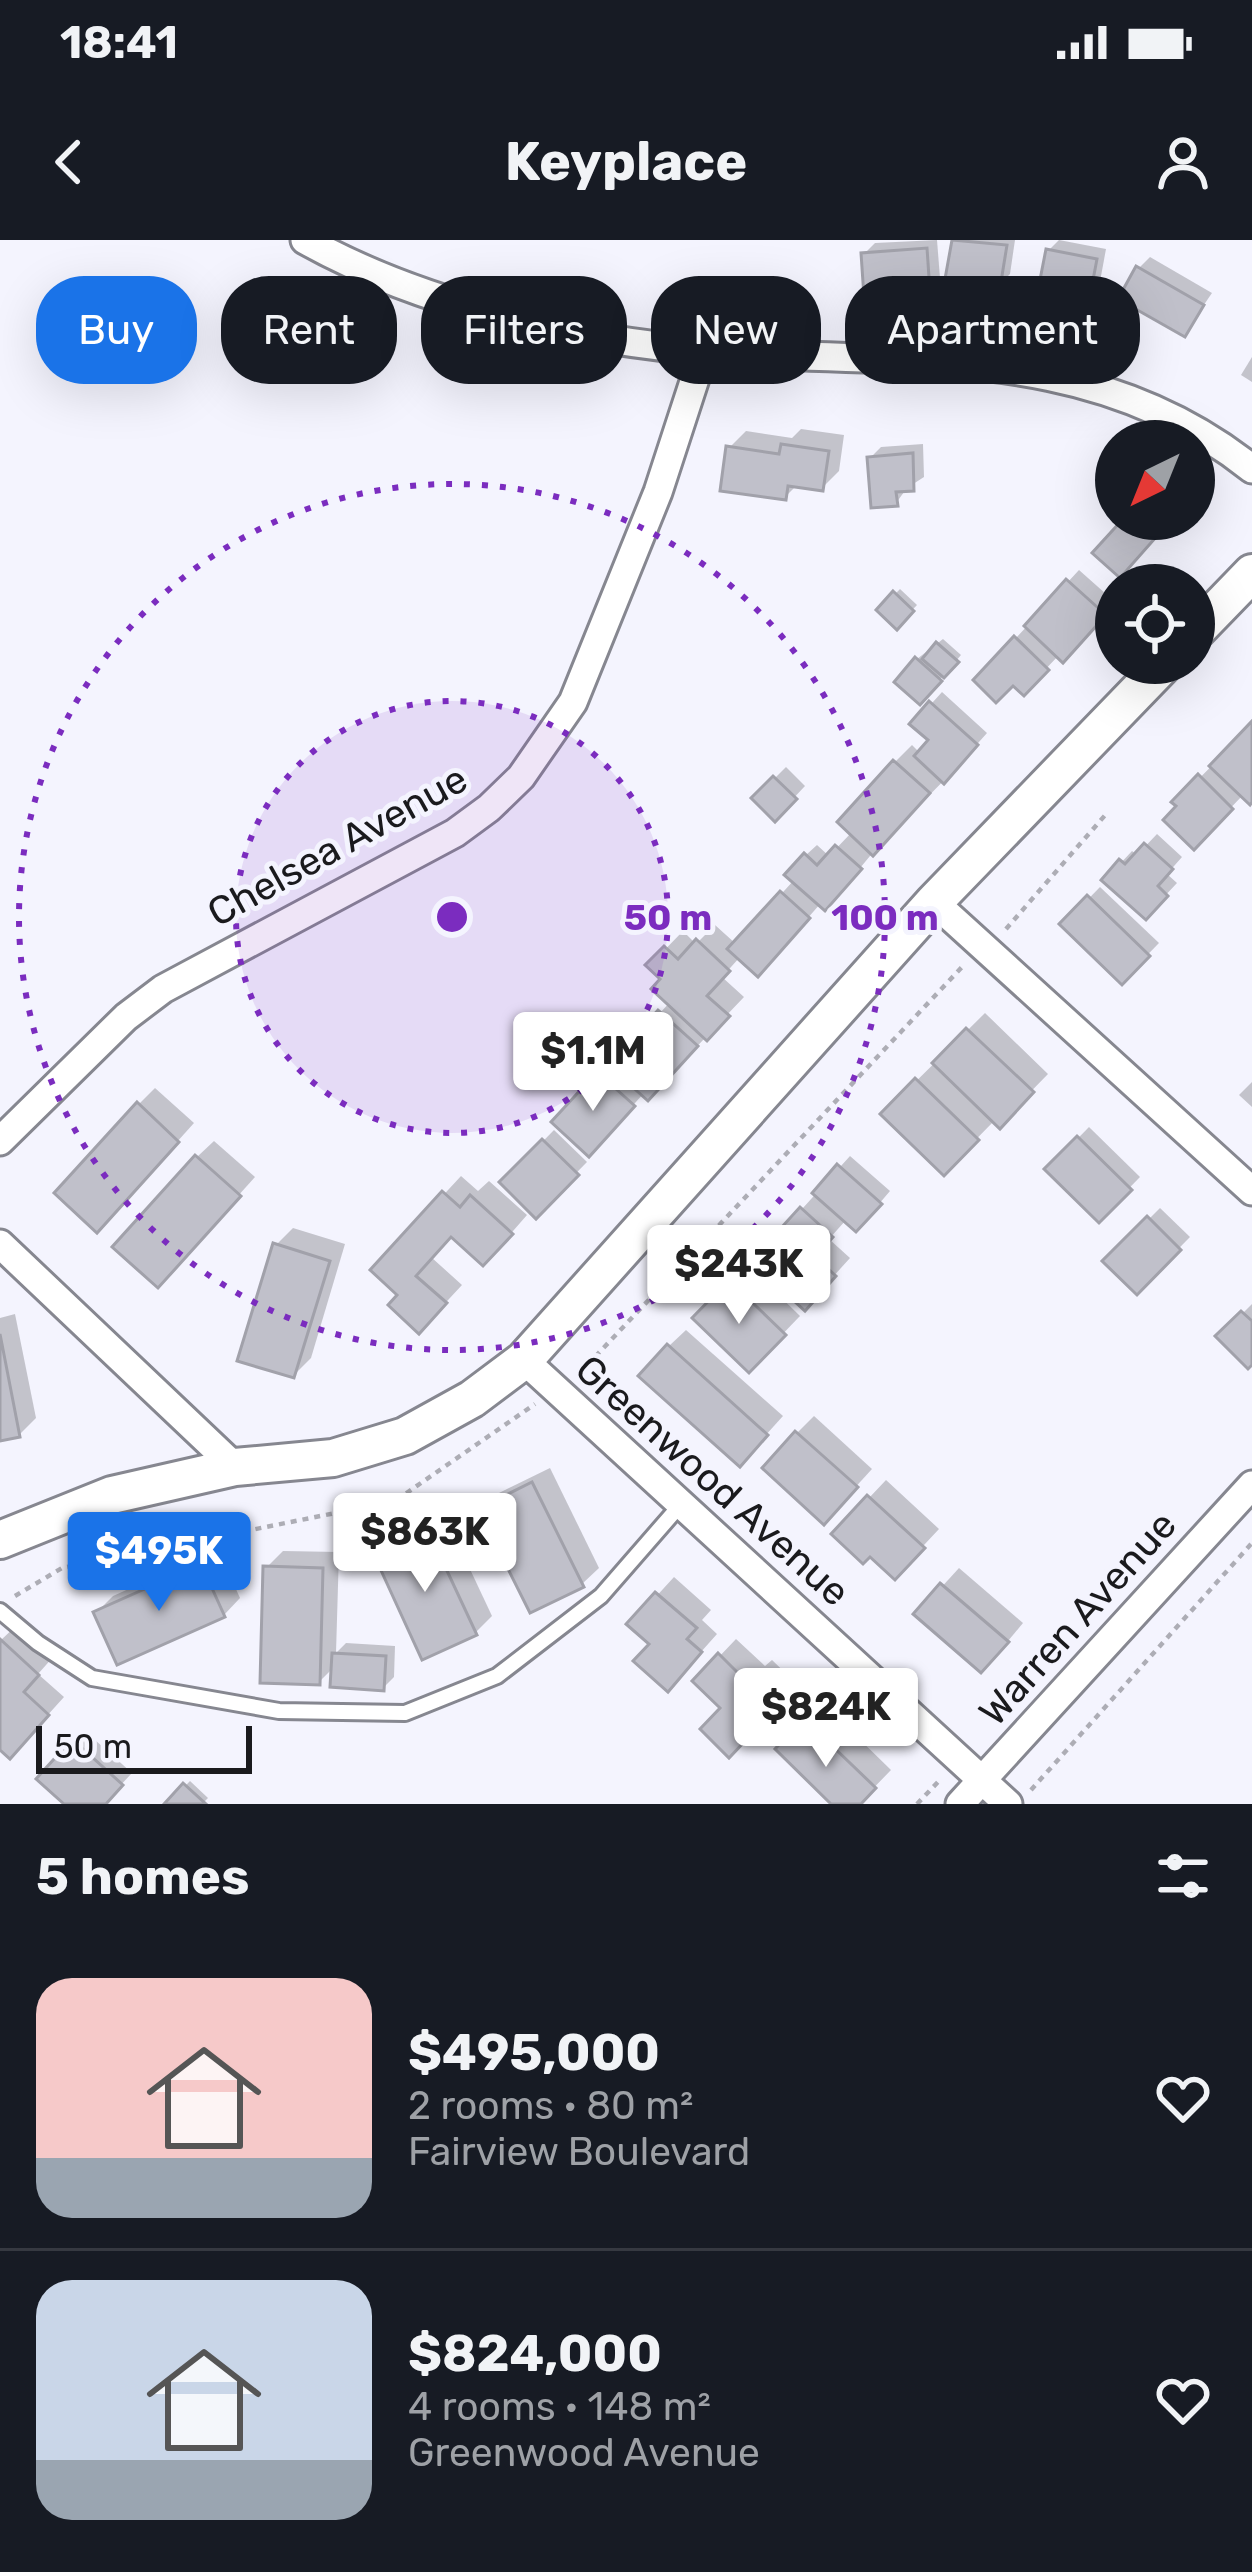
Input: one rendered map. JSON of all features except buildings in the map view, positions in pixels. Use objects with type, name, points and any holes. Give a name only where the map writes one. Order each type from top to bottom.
[{"type":"street","points":[[305,240],[371,271],[498,314],[651,343]]},
{"type":"street","points":[[821,359],[1045,373],[1157,407],[1189,423],[1252,469]]},
{"type":"street","name":"Chelsea Avenue","points":[[0,1142],[126,1017],[163,989],[455,833],[521,777],[573,702],[658,492],[693,384]]},
{"type":"street","points":[[1215,611],[1252,573]]},
{"type":"street","points":[[0,1540],[112,1495],[236,1467],[333,1458],[405,1436],[472,1400],[524,1360],[934,902],[1145,684]]},
{"type":"street","points":[[934,902],[1252,1191]]},
{"type":"street","points":[[0,1244],[236,1467]]},
{"type":"street","name":"Greenwood Avenue","points":[[524,1360],[982,1780],[1018,1799]]},
{"type":"street","name":"Warren Avenue","points":[[960,1804],[1252,1485]]},
{"type":"lane","points":[[0,1612],[92,1678],[279,1711],[405,1713],[497,1676],[601,1596],[682,1503]]},
{"type":"path","points":[[1018,1799],[1252,1544]]}]
